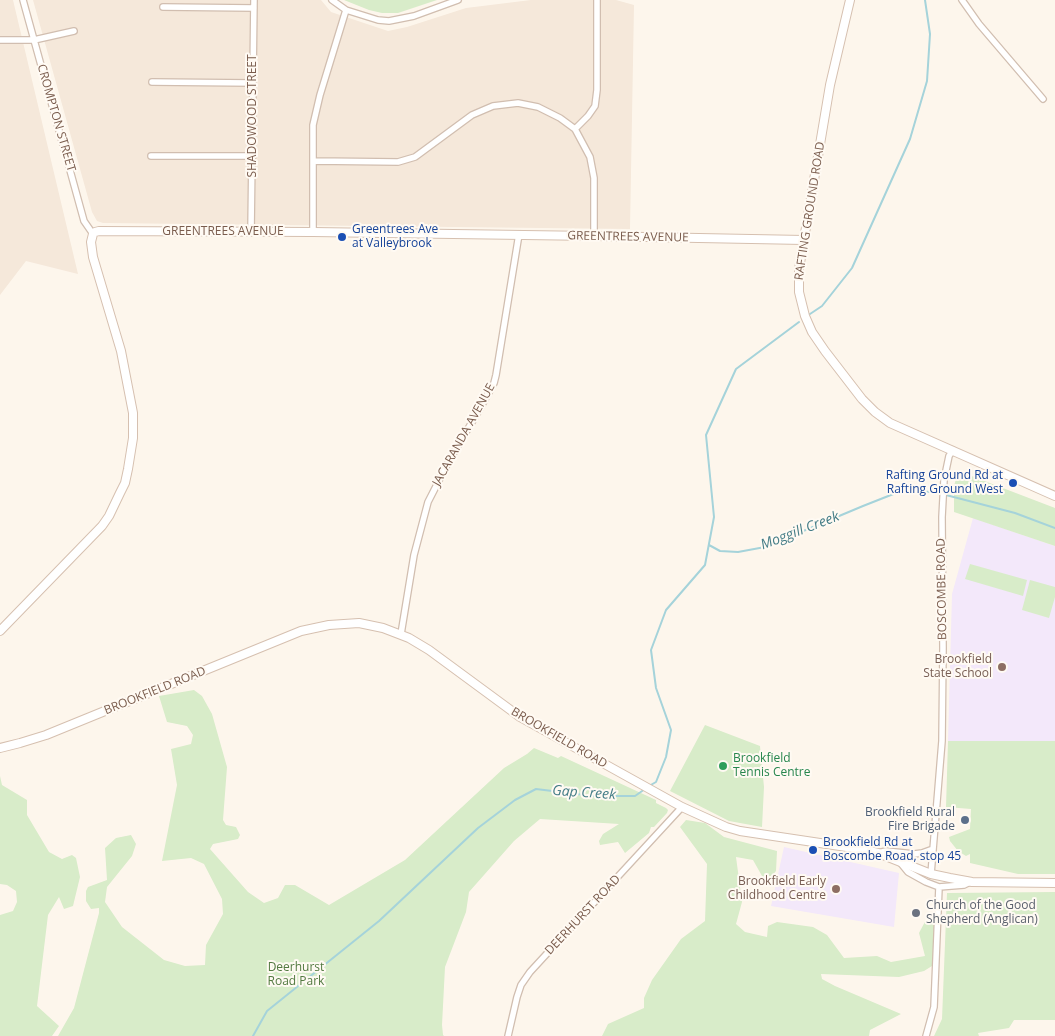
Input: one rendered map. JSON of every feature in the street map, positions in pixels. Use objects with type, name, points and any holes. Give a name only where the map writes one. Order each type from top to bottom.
[{"type":"main road","name":"RAFTING GROUND ROAD","points":[[850,0],[830,84],[804,240],[799,276],[800,299],[805,316],[812,332],[825,351],[862,399],[890,423],[1055,496]]},
{"type":"main road","name":"GREENTREES AVENUE","points":[[93,234],[99,231],[251,231],[804,240]]},
{"type":"main road","points":[[0,631],[102,526],[109,516],[122,488],[128,469],[133,438],[133,413],[121,351],[93,257],[91,242],[93,234]]},
{"type":"main road","name":"BROOKFIELD ROAD","points":[[0,748],[46,735],[301,631],[329,625],[359,623],[401,634],[409,638],[429,650],[520,717],[682,807],[726,827],[740,831],[878,853],[931,874],[972,882],[1055,883]]},
{"type":"street","name":"CROMPTON STREET","points":[[23,0],[84,221],[93,234]]},
{"type":"street","name":"SHADOWOOD STREET","points":[[251,231],[254,0]]},
{"type":"street","points":[[332,0],[346,10],[378,20],[389,21],[414,16],[458,0]]},
{"type":"street","points":[[575,129],[595,106],[598,0]]},
{"type":"street","points":[[962,0],[978,24],[1044,100]]},
{"type":"street","points":[[163,7],[254,8]]},
{"type":"street","points":[[313,232],[313,124],[346,10]]},
{"type":"street","points":[[0,40],[34,40],[74,31]]},
{"type":"street","points":[[152,82],[253,83]]},
{"type":"street","points":[[314,161],[398,162],[415,157],[472,115],[493,106],[518,103],[538,107],[560,118],[575,129],[590,157],[594,178],[594,236]]},
{"type":"street","points":[[151,156],[253,156]]},
{"type":"street","name":"JACARANDA AVENUE","points":[[401,634],[414,555],[428,502],[450,459],[494,384],[519,234]]},
{"type":"street","name":"BOSCOMBE ROAD","points":[[931,874],[942,741],[942,503],[949,456],[952,450]]},
{"type":"street","name":"DEERHURST ROAD","points":[[508,1036],[516,997],[521,985],[530,972],[682,807]]},
{"type":"street","points":[[878,853],[886,851],[914,854],[933,849]]},
{"type":"street","points":[[899,861],[908,872],[939,887],[964,885],[972,882]]},
{"type":"street","points":[[926,1036],[934,1007],[939,887]]},
{"type":"shaded area","points":[[0,0],[13,0],[78,274],[26,261],[0,295]]},
{"type":"shaded area","points":[[33,0],[321,0],[331,12],[388,31],[407,27],[466,8],[531,0],[616,0],[634,5],[630,229],[103,223],[97,221],[92,212]]},
{"type":"shaded area","name":"Brookfield State School","points":[[973,518],[1055,546],[1055,741],[948,741],[952,594]]},
{"type":"shaded area","name":"Brookfield Early Childhood Centre","points":[[784,847],[899,873],[894,927],[771,906]]},
{"type":"green space","points":[[344,0],[437,0],[398,13],[382,13]]},
{"type":"green space","points":[[961,472],[1055,508],[1055,546],[954,512],[954,486],[957,475]]},
{"type":"green space","points":[[970,564],[1027,580],[1023,596],[965,579]]},
{"type":"green space","points":[[1030,580],[1055,587],[1055,597],[1049,618],[1022,610]]},
{"type":"green space","name":"Deerhurst Road Park","points":[[194,690],[202,696],[212,714],[227,767],[223,820],[226,825],[236,827],[240,835],[238,839],[213,844],[210,849],[248,892],[264,903],[278,898],[285,885],[295,885],[329,905],[405,860],[504,768],[534,748],[558,758],[561,756],[656,800],[656,803],[668,810],[654,827],[651,827],[649,833],[625,853],[618,842],[600,845],[599,841],[603,834],[619,824],[540,819],[514,841],[469,892],[466,912],[445,967],[442,1025],[444,1036],[58,1036],[74,1008],[99,913],[99,908],[91,909],[86,901],[86,891],[88,887],[107,880],[105,848],[116,838],[131,835],[136,844],[132,856],[107,887],[105,902],[122,927],[164,960],[185,966],[205,965],[206,945],[223,914],[222,899],[204,864],[191,858],[162,861],[177,785],[171,749],[191,744],[193,735],[187,726],[167,722],[159,696]]},
{"type":"green space","name":"Brookfield Tennis Centre","points":[[705,725],[760,746],[764,787],[762,827],[729,821],[670,791]]},
{"type":"green space","points":[[948,741],[1055,741],[1055,874],[1018,874],[970,863],[970,854],[966,856],[958,851],[949,837],[970,829],[971,809],[946,807]]},
{"type":"green space","points":[[0,776],[2,785],[27,800],[27,815],[49,852],[62,859],[72,855],[76,858],[80,877],[73,906],[64,909],[59,897],[48,915],[37,1006],[59,1026],[52,1036],[0,1036],[0,915],[13,911],[17,902],[16,891],[7,885],[0,884]]},
{"type":"green space","points":[[686,820],[705,823],[724,837],[777,851],[776,871],[768,880],[762,876],[753,860],[736,857],[742,902],[736,924],[745,932],[767,937],[768,926],[777,922],[813,927],[827,935],[844,958],[877,956],[891,962],[925,956],[919,933],[928,916],[934,921],[937,957],[932,966],[924,971],[899,977],[821,974],[822,979],[835,986],[901,1014],[870,1030],[869,1036],[602,1036],[608,1024],[644,1008],[644,998],[652,980],[681,939],[705,921],[707,864],[680,827]]},
{"type":"green space","points":[[1055,892],[1055,1020],[1014,1020],[1009,1028],[978,1033],[979,1036],[934,1036],[942,1019],[947,893]]},
{"type":"waterway","name":"Moggill Creek","points":[[810,314],[822,306],[852,268],[910,139],[927,81],[930,34],[925,0]]},
{"type":"waterway","name":"Gap Creek","points":[[649,786],[656,782],[666,757],[671,730],[656,688],[651,650],[666,610],[705,565],[714,517],[706,435],[736,369],[799,322]]},
{"type":"waterway","name":"Moggill Creek","points":[[709,545],[720,551],[738,552],[765,547],[901,491],[935,492],[941,494]]},
{"type":"waterway","name":"Moggill Creek","points":[[946,495],[1015,513],[1055,528]]},
{"type":"waterway","name":"Gap Creek","points":[[253,1036],[267,1011],[379,921],[478,828],[515,800],[536,789],[593,796],[635,796],[645,789]]},
{"type":"place","name":"Greentrees Ave at Valleybrook","points":[[342,237]]},
{"type":"place","name":"Rafting Ground Rd at Rafting Ground West","points":[[1013,483]]},
{"type":"place","name":"Brookfield State School","points":[[1002,667]]},
{"type":"place","name":"Brookfield Tennis Centre","points":[[723,766]]},
{"type":"place","name":"Brookfield Rural Fire Brigade","points":[[965,820]]},
{"type":"place","name":"Brookfield Rd at Boscombe Road, stop 45","points":[[813,850]]},
{"type":"place","name":"Brookfield Early Childhood Centre","points":[[836,889]]},
{"type":"place","name":"Church of the Good Shepherd (Anglican)","points":[[916,913]]}]
